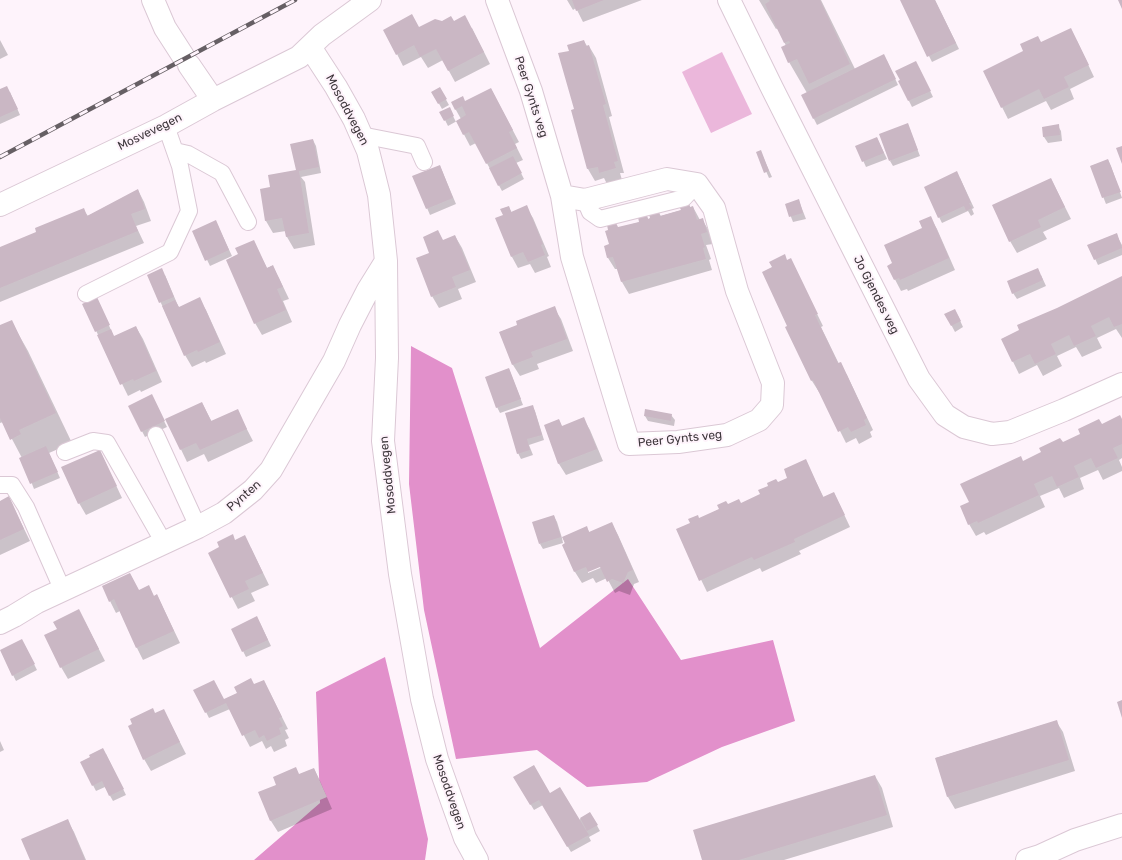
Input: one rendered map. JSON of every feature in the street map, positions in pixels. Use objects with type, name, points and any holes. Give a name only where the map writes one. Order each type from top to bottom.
[{"type":"street","points":[[153,0],[165,28],[213,100]]},
{"type":"street","name":"Mosvevegen","points":[[0,206],[166,126],[305,52],[322,35],[370,0]]},
{"type":"street","name":"Peer Gynts veg","points":[[497,0],[531,91],[562,196],[572,257],[629,444],[678,442],[727,435],[759,420],[772,405],[773,383],[737,290],[714,208],[697,184],[667,179],[585,200],[562,196]]},
{"type":"street","name":"Jo Gjendes veg","points":[[729,0],[919,379],[945,415],[964,427],[992,434],[1010,432],[1122,384]]},
{"type":"street","name":"Mosoddvegen","points":[[305,52],[336,87],[368,150],[380,195],[386,261],[387,358],[383,441],[400,574],[422,699],[437,760],[465,838],[477,860]]},
{"type":"street","name":"Pynten","points":[[0,623],[37,602],[198,527],[224,513],[253,490],[271,470],[334,361],[368,290],[386,261]]},
{"type":"street","points":[[1027,860],[1040,856],[1075,840],[1122,826]]},
{"type":"lane","points":[[86,294],[170,252],[189,211],[180,166],[166,126]]},
{"type":"lane","points":[[361,135],[417,146],[424,162]]},
{"type":"lane","points":[[175,151],[188,154],[222,173],[248,222]]},
{"type":"lane","points":[[156,435],[198,527]]},
{"type":"lane","points":[[64,452],[93,441],[107,444],[164,543]]},
{"type":"lane","points":[[0,485],[12,485],[26,507],[63,591]]},
{"type":"shaded area","points":[[722,52],[752,114],[711,133],[682,72]]},
{"type":"shaded area","points":[[411,346],[452,368],[540,648],[628,579],[681,660],[773,640],[795,721],[722,747],[647,782],[587,787],[537,750],[456,759],[424,610],[409,484]]},
{"type":"shaded area","points":[[385,657],[428,839],[425,860],[254,860],[320,803],[316,692]]},
{"type":"building","points":[[572,0],[604,0],[576,11]]},
{"type":"building","points":[[769,0],[820,0],[850,64],[809,84],[797,59],[788,63],[781,47],[790,43],[789,41],[784,43],[765,4],[770,1]]},
{"type":"building","points":[[900,0],[935,0],[956,43],[927,57]]},
{"type":"building","points":[[1118,0],[1122,0],[1122,9]]},
{"type":"building","points":[[412,14],[419,27],[435,19],[442,21],[451,16],[454,21],[465,15],[484,52],[448,71],[436,49],[420,57],[414,45],[396,55],[383,30]]},
{"type":"building","points":[[1071,28],[1089,65],[1064,77],[1069,87],[1044,99],[1039,89],[1001,108],[983,71],[1023,51],[1020,44],[1038,36],[1041,42]]},
{"type":"building","points":[[584,40],[586,46],[589,45],[606,104],[603,105],[618,161],[614,162],[616,168],[599,173],[598,167],[587,169],[571,110],[574,109],[558,53],[569,51],[567,45]]},
{"type":"building","points":[[884,54],[896,79],[813,119],[801,95]]},
{"type":"building","points":[[916,61],[931,91],[908,101],[898,81],[900,80],[895,71]]},
{"type":"building","points":[[7,86],[18,109],[0,117],[0,89]]},
{"type":"building","points":[[440,87],[447,99],[438,104],[431,92]]},
{"type":"building","points":[[491,88],[513,130],[509,132],[517,148],[486,164],[469,132],[463,135],[456,121],[466,115],[462,106],[455,110],[451,102],[463,96],[465,101]]},
{"type":"building","points":[[450,107],[454,116],[444,121],[439,112]]},
{"type":"building","points":[[908,123],[918,150],[889,161],[879,134]]},
{"type":"building","points":[[1059,124],[1060,135],[1043,137],[1042,127]]},
{"type":"building","points":[[877,137],[884,153],[862,162],[855,146]]},
{"type":"building","points":[[313,139],[319,167],[299,171],[309,233],[286,237],[282,218],[265,221],[260,189],[270,187],[268,175],[296,170],[290,144]]},
{"type":"building","points":[[1122,146],[1122,164],[1116,148]]},
{"type":"building","points":[[761,150],[769,171],[764,173],[756,152]]},
{"type":"building","points":[[513,156],[522,173],[498,186],[489,168]]},
{"type":"building","points":[[1108,159],[1121,192],[1102,198],[1090,166]]},
{"type":"building","points":[[440,165],[453,198],[426,209],[412,176]]},
{"type":"building","points":[[957,171],[972,208],[966,211],[964,206],[938,218],[924,187]]},
{"type":"building","points":[[1051,178],[1065,207],[1038,220],[1041,227],[1009,242],[992,205]]},
{"type":"building","points":[[138,189],[145,209],[131,214],[138,231],[0,288],[0,247],[36,232],[35,228],[84,208],[87,216]]},
{"type":"building","points":[[799,199],[803,213],[789,217],[785,204]]},
{"type":"building","points":[[689,203],[690,207],[693,206],[697,220],[703,218],[707,232],[701,234],[705,247],[703,248],[706,259],[621,282],[613,257],[607,258],[604,246],[609,244],[605,231],[608,230],[607,225],[616,223],[618,227],[639,222],[638,217],[647,215],[648,219],[650,218],[649,214],[659,211],[660,216],[681,210],[679,206]]},
{"type":"building","points":[[527,205],[543,244],[541,245],[545,255],[528,262],[523,252],[511,257],[495,218],[503,215],[500,209],[509,206],[511,212]]},
{"type":"building","points":[[931,216],[949,258],[900,280],[899,278],[894,280],[887,266],[892,263],[884,245],[922,228],[919,221]]},
{"type":"building","points":[[216,220],[229,250],[205,261],[192,231]]},
{"type":"building","points":[[438,230],[443,240],[455,235],[470,270],[452,277],[456,287],[431,297],[416,258],[429,253],[423,237]]},
{"type":"building","points":[[1117,233],[1122,248],[1094,260],[1087,245]]},
{"type":"building","points":[[254,240],[267,268],[273,265],[283,287],[277,289],[286,310],[254,324],[226,260],[238,254],[235,248]]},
{"type":"building","points":[[785,254],[787,260],[791,258],[818,314],[815,315],[838,363],[841,362],[867,418],[864,420],[866,425],[851,432],[848,427],[838,432],[785,327],[787,326],[762,272],[772,267],[769,262]]},
{"type":"building","points":[[162,268],[174,297],[159,303],[147,275]]},
{"type":"building","points":[[1038,268],[1043,280],[1012,294],[1007,281]]},
{"type":"building","points":[[1122,276],[1122,324],[1114,327],[1109,317],[1091,326],[1096,336],[1074,346],[1069,335],[1051,344],[1056,354],[1035,364],[1030,354],[1012,362],[1001,339],[1019,330],[1017,325],[1057,308]]},
{"type":"building","points":[[97,297],[110,325],[95,332],[82,304]]},
{"type":"building","points":[[200,297],[220,342],[198,352],[197,350],[184,356],[162,306],[175,300],[179,307]]},
{"type":"building","points":[[555,306],[567,339],[531,352],[533,357],[512,365],[499,332],[517,325],[516,321]]},
{"type":"building","points":[[955,309],[961,321],[951,326],[944,314]]},
{"type":"building","points":[[12,320],[56,413],[19,430],[21,434],[10,440],[0,418],[0,325]]},
{"type":"building","points":[[136,326],[156,371],[134,381],[133,379],[120,385],[97,335],[111,329],[114,336]]},
{"type":"building","points":[[509,368],[521,399],[496,408],[485,377]]},
{"type":"building","points":[[152,394],[165,421],[141,432],[128,406]]},
{"type":"building","points":[[202,402],[211,421],[238,409],[247,429],[200,450],[196,443],[180,450],[165,419]]},
{"type":"building","points":[[533,405],[542,435],[527,439],[530,450],[517,454],[505,413]]},
{"type":"building","points":[[645,409],[672,414],[671,421],[644,416]]},
{"type":"building","points":[[1120,415],[1122,419],[1122,444],[1113,448],[1118,458],[1096,468],[1091,458],[1074,466],[1079,477],[1057,487],[1052,476],[1034,484],[1039,495],[978,523],[977,521],[968,525],[960,506],[969,502],[960,484],[1021,456],[1023,461],[1041,452],[1039,448],[1060,438],[1063,442],[1080,434],[1078,429],[1099,419],[1102,424]]},
{"type":"building","points":[[584,417],[597,449],[558,464],[544,425],[559,419],[562,426]]},
{"type":"building","points":[[46,446],[58,472],[30,484],[19,458]]},
{"type":"building","points":[[100,450],[117,486],[78,504],[61,467]]},
{"type":"building","points":[[806,459],[823,497],[834,492],[845,515],[794,539],[795,542],[754,560],[752,557],[699,581],[676,529],[690,523],[688,519],[698,515],[699,518],[719,509],[717,505],[726,501],[728,504],[739,499],[741,503],[760,494],[758,490],[768,486],[767,483],[776,479],[778,482],[787,478],[784,469]]},
{"type":"building","points":[[9,496],[24,529],[0,540],[0,501]]},
{"type":"building","points":[[554,515],[561,537],[539,544],[532,522]]},
{"type":"building","points":[[612,522],[633,570],[628,572],[623,583],[612,579],[607,582],[600,567],[588,572],[586,567],[574,572],[562,545],[565,543],[562,537],[587,526],[589,532]]},
{"type":"building","points":[[233,534],[235,540],[245,535],[263,573],[245,581],[249,589],[230,598],[208,553],[219,547],[217,542]]},
{"type":"building","points":[[130,573],[139,590],[149,585],[154,596],[157,594],[174,631],[136,648],[114,599],[109,602],[102,586]]},
{"type":"building","points":[[79,609],[99,649],[60,668],[44,635],[57,629],[53,622]]},
{"type":"building","points":[[257,616],[268,640],[242,652],[231,629]]},
{"type":"building","points":[[22,639],[35,664],[12,676],[0,650]]},
{"type":"building","points":[[251,678],[254,684],[264,680],[282,717],[279,718],[283,726],[279,728],[281,734],[267,741],[264,735],[259,738],[255,730],[242,736],[226,703],[205,713],[193,690],[214,680],[224,699],[237,693],[234,687]]},
{"type":"building","points":[[1122,700],[1122,718],[1117,702]]},
{"type":"building","points":[[153,708],[155,713],[164,709],[180,742],[143,760],[128,726],[132,724],[130,719]]},
{"type":"building","points":[[1057,720],[1069,760],[947,797],[935,758]]},
{"type":"building","points":[[103,748],[124,789],[109,796],[102,781],[92,786],[80,762],[90,757],[89,755]]},
{"type":"building","points":[[534,765],[550,793],[560,787],[589,835],[567,847],[539,800],[530,805],[513,777]]},
{"type":"building","points":[[296,767],[299,774],[314,768],[327,797],[270,821],[258,792],[276,785],[273,777]]},
{"type":"building","points":[[875,775],[887,815],[739,860],[702,860],[693,830]]},
{"type":"building","points":[[590,812],[598,825],[587,831],[580,818]]},
{"type":"building","points":[[68,819],[85,860],[30,860],[21,839]]},
{"type":"railway","points":[[0,157],[295,0]]}]
